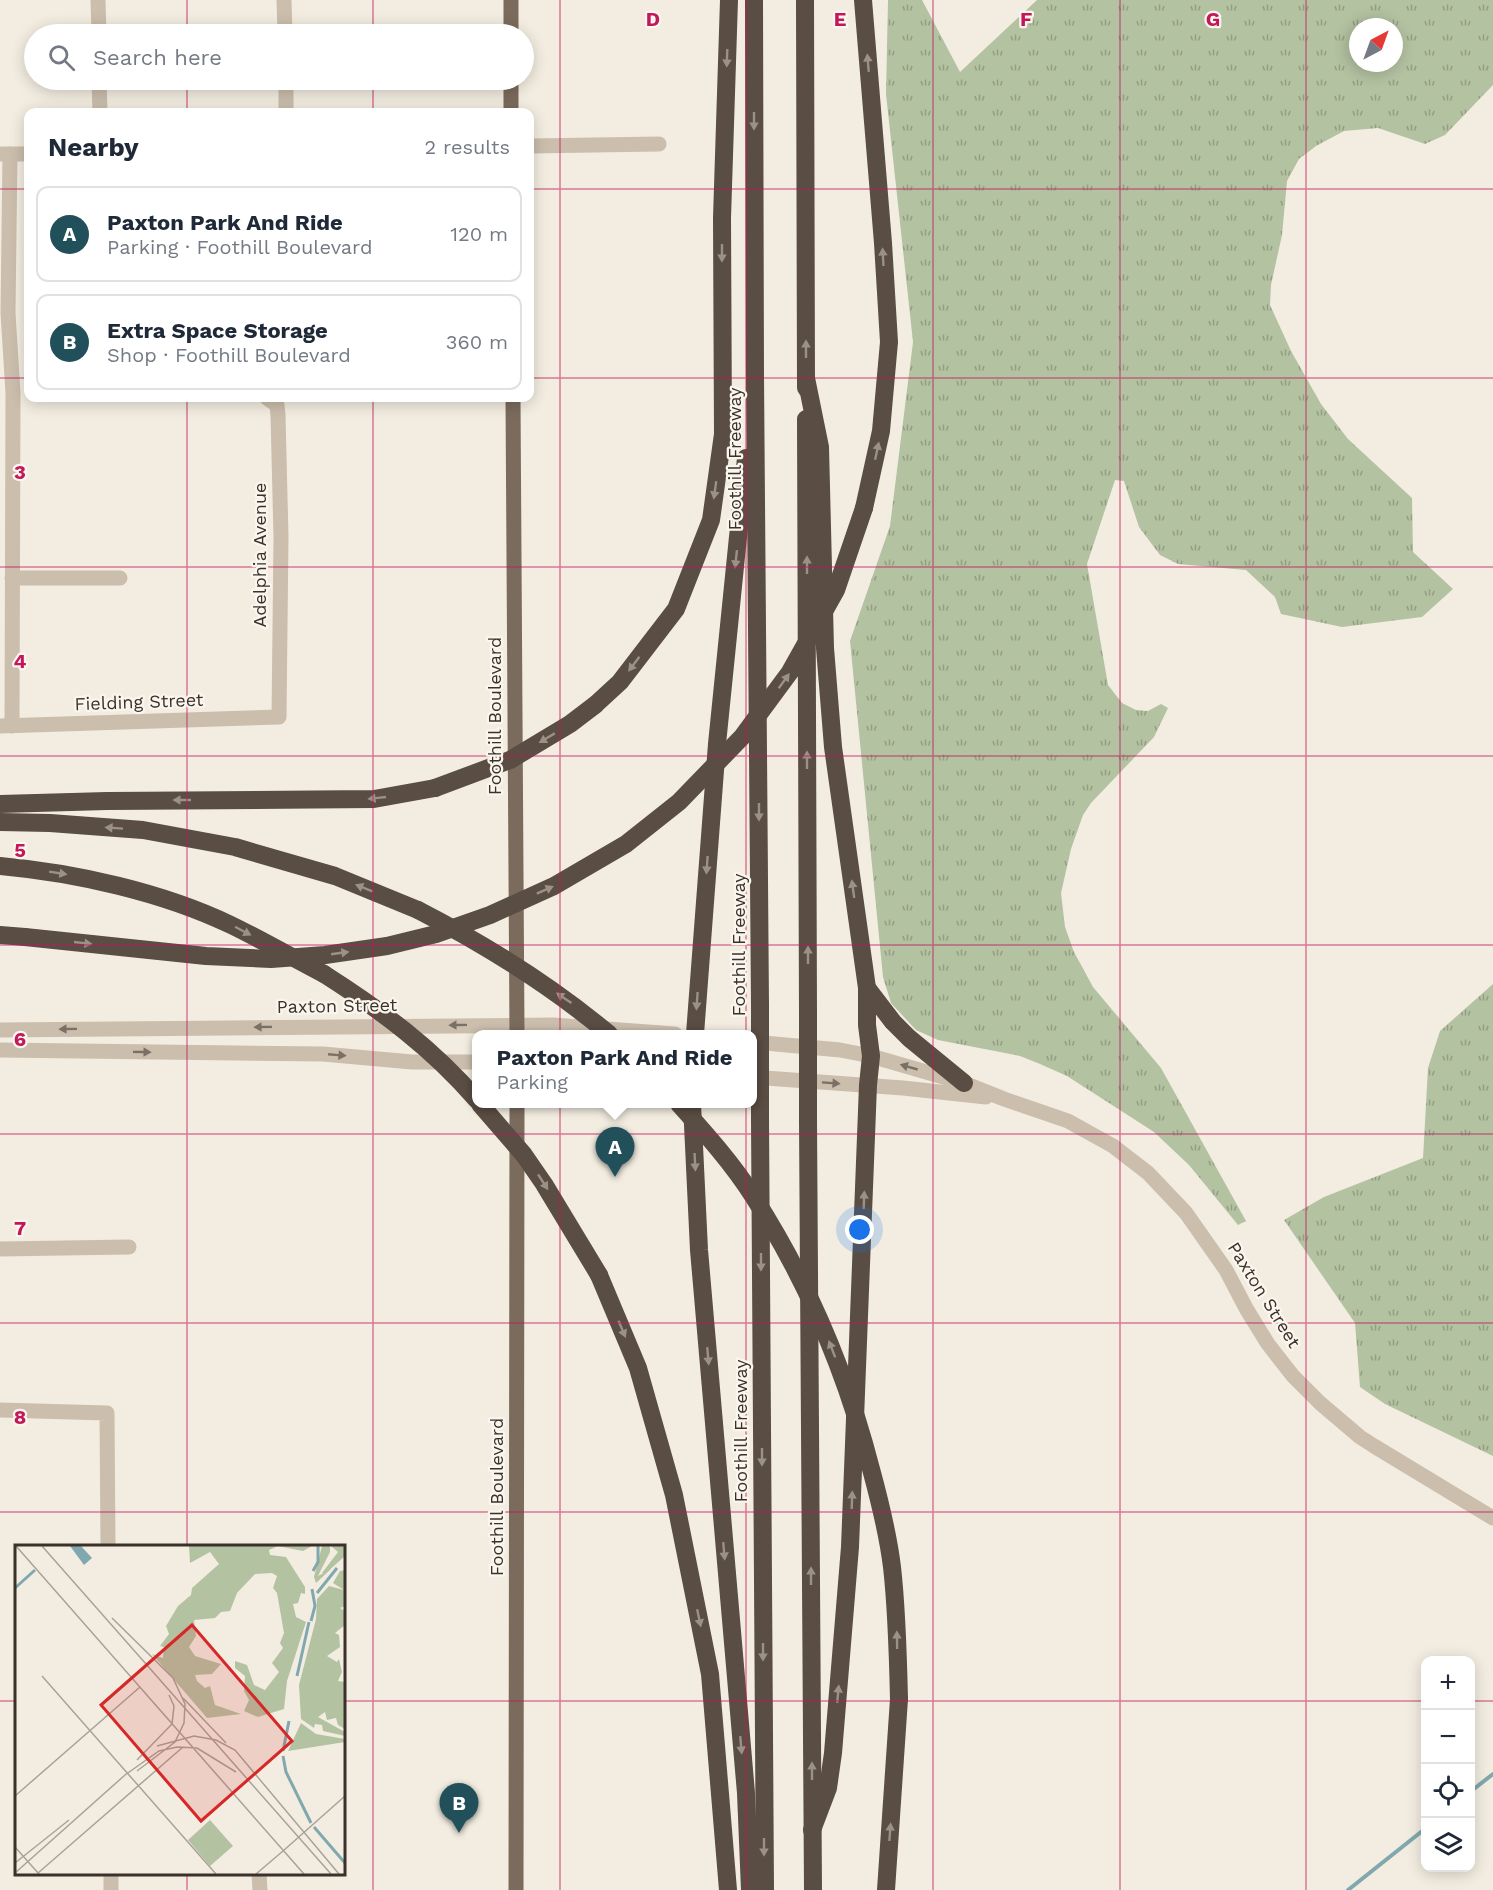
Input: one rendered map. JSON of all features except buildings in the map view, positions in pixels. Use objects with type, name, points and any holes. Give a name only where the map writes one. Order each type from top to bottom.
[{"type":"highway","points":[[0,804],[374,799],[435,789],[510,760],[570,724],[621,682],[676,609],[711,520],[723,434],[722,218],[729,0]]},
{"type":"highway","name":"Foothill Freeway","points":[[754,0],[765,1890]]},
{"type":"highway","points":[[805,0],[813,1890]]},
{"type":"highway","points":[[0,935],[206,956],[271,959],[325,955],[387,946],[436,934],[490,915],[554,886],[626,844],[679,802],[742,737],[790,672],[836,590],[864,508],[881,431],[889,342],[863,0]]},
{"type":"highway","points":[[695,1030],[717,744],[755,376]]},
{"type":"highway","points":[[806,378],[820,447],[825,648],[833,747],[867,988],[867,1025],[872,1056],[868,1085],[850,1547],[833,1753],[828,1788],[812,1830]]},
{"type":"highway","points":[[0,822],[50,823],[143,831],[235,847],[335,876],[418,910],[473,939],[574,1005],[603,1030]]},
{"type":"highway","points":[[0,866],[87,878],[172,902],[230,924],[324,974],[373,1005],[420,1042],[472,1094]]},
{"type":"highway","points":[[867,988],[893,1022],[909,1038],[964,1083]]},
{"type":"highway","points":[[483,1108],[524,1155],[599,1275],[638,1368],[674,1495],[710,1674],[728,1890]]},
{"type":"highway","points":[[683,1108],[711,1140],[757,1203],[789,1256],[824,1328],[865,1444],[881,1507],[892,1566],[897,1630],[899,1699],[886,1890]]},
{"type":"highway","points":[[692,1108],[699,1250],[746,1792],[750,1890]]},
{"type":"main road","points":[[511,0],[511,24]]},
{"type":"main road","points":[[511,90],[512,108]]},
{"type":"main road","name":"Foothill Boulevard","points":[[513,402],[517,1030]]},
{"type":"main road","name":"Foothill Boulevard","points":[[516,1890],[517,1108]]},
{"type":"street","points":[[98,0],[99,24]]},
{"type":"street","points":[[284,0],[285,24]]},
{"type":"street","points":[[99,90],[100,108]]},
{"type":"street","points":[[286,90],[286,108]]},
{"type":"street","points":[[534,146],[659,144]]},
{"type":"street","points":[[6,726],[21,393],[4,313],[5,154],[24,154]]},
{"type":"street","name":"Adelphia Avenue","points":[[273,402],[277,405],[278,415],[281,537],[279,717]]},
{"type":"street","points":[[12,578],[120,578]]},
{"type":"street","name":"Fielding Street","points":[[6,726],[279,717]]},
{"type":"street","name":"Paxton Street","points":[[0,1030],[517,1030],[555,1025],[615,1030]]},
{"type":"street","name":"Paxton Street","points":[[757,1042],[840,1050],[872,1056],[964,1083],[1058,1117],[1113,1146],[1148,1173],[1175,1200],[1198,1228],[1226,1270],[1268,1344],[1293,1376],[1313,1396],[1360,1437],[1407,1468],[1493,1518]]},
{"type":"street","points":[[0,1050],[323,1054],[412,1062],[472,1062]]},
{"type":"street","name":"Paxton Street","points":[[757,1077],[868,1085],[1004,1099]]},
{"type":"street","points":[[0,1249],[129,1247]]},
{"type":"street","points":[[0,1410],[107,1413],[108,1545]]},
{"type":"street","points":[[259,1875],[260,1890]]},
{"type":"green space","points":[[888,0],[922,0],[960,72],[1037,0],[1493,0],[1493,85],[1445,135],[1425,144],[1378,128],[1344,131],[1316,146],[1299,159],[1287,181],[1282,235],[1271,285],[1270,305],[1291,351],[1321,404],[1348,439],[1412,498],[1413,552],[1453,589],[1422,617],[1342,627],[1281,614],[1275,597],[1246,570],[1178,564],[1160,555],[1139,527],[1124,481],[1115,480],[1087,564],[1108,685],[1122,703],[1136,710],[1148,711],[1161,704],[1168,708],[1154,737],[1091,803],[1083,815],[1071,849],[1061,893],[1065,927],[1074,952],[1093,987],[1161,1068],[1246,1221],[1238,1225],[1189,1165],[1154,1132],[1067,1076],[1020,1056],[938,1040],[916,1030],[891,1003],[883,977],[850,641],[890,526],[913,342],[886,94]]},
{"type":"green space","points":[[1493,984],[1493,1456],[1385,1404],[1360,1387],[1355,1323],[1284,1220],[1324,1197],[1423,1158],[1428,1068],[1440,1031]]},
{"type":"waterway","points":[[1475,1788],[1493,1774]]},
{"type":"waterway","points":[[1348,1890],[1421,1832]]},
{"type":"place","name":"Paxton Park And Ride","points":[[615,1177]]},
{"type":"place","name":"Extra Space Storage","points":[[459,1833]]}]
